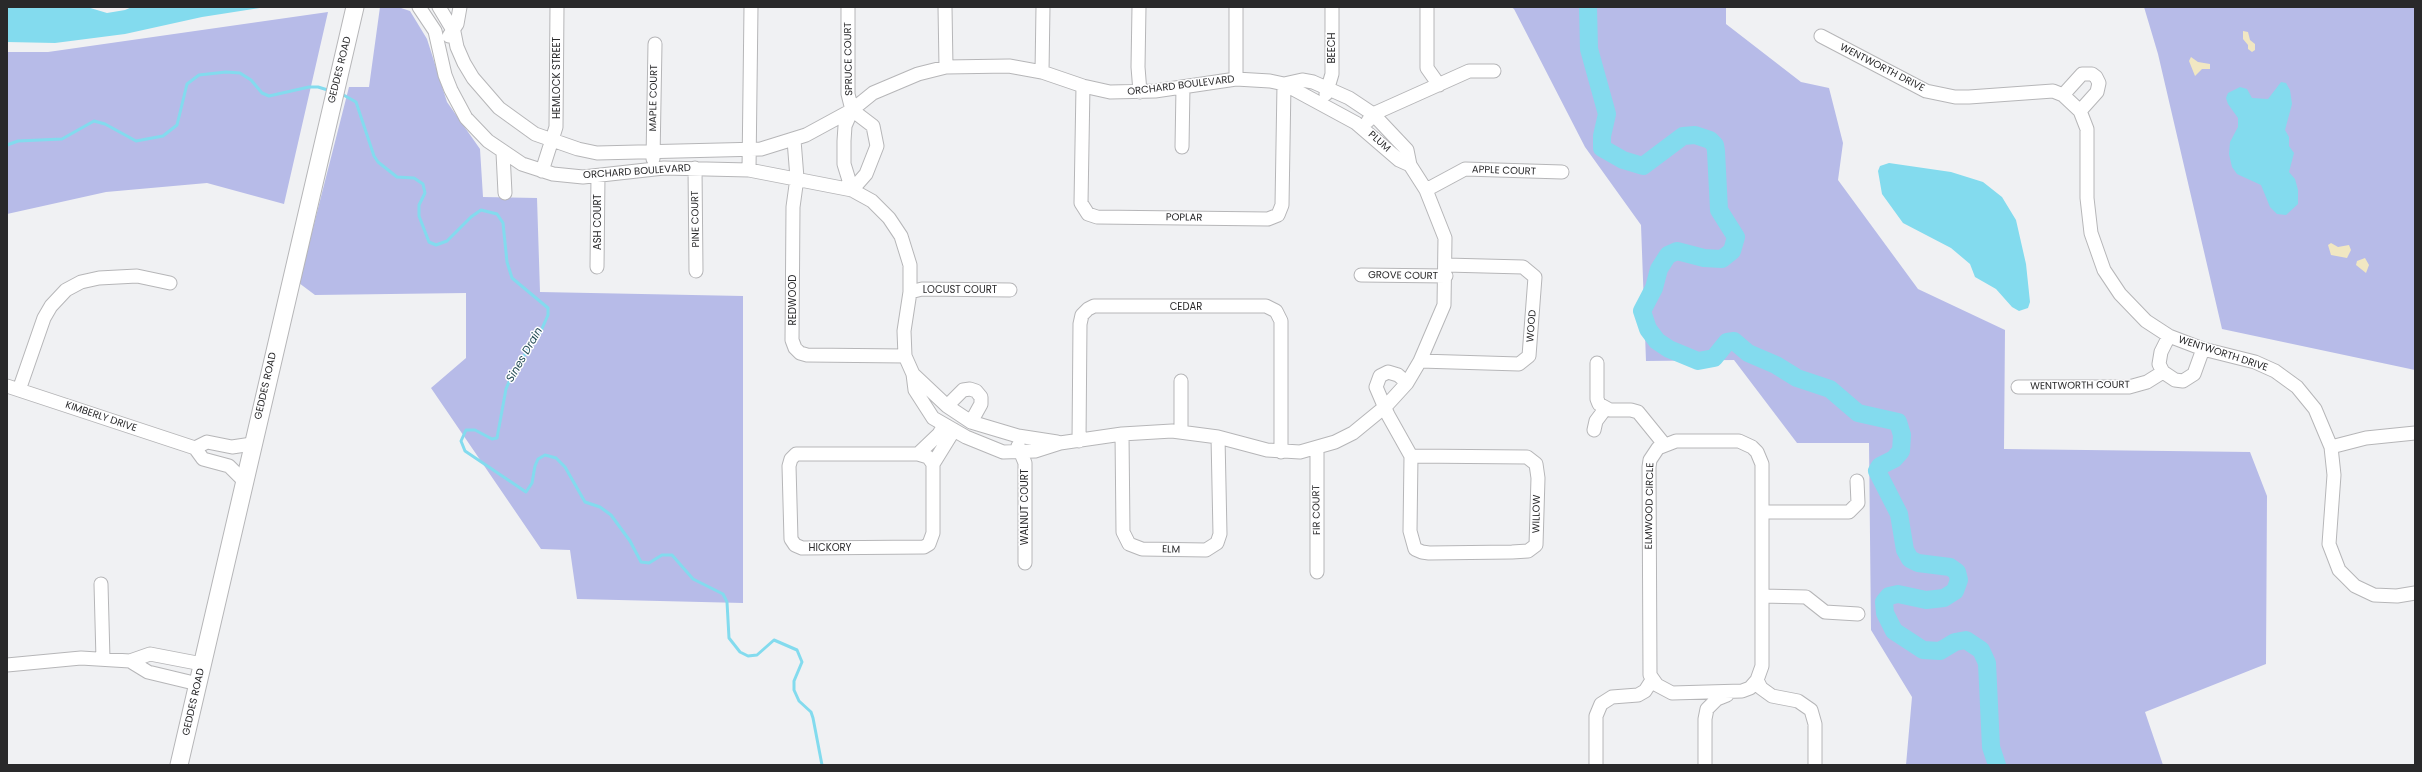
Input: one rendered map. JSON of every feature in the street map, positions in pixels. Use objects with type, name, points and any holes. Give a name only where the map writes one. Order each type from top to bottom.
[{"type":"main road","name":"GEDDES ROAD","points":[[179,765],[252,444],[355,7]]},
{"type":"street","name":"ORCHARD BOULEVARD","points":[[419,7],[430,20],[439,42],[445,75],[460,108],[477,130],[503,152],[522,164],[542,171],[570,176],[598,176],[653,169],[695,168],[749,170],[797,178],[852,190],[865,196],[879,207],[901,236],[910,265],[910,292],[904,331],[905,356],[913,374],[915,390],[921,402],[933,418],[948,428],[988,448],[1020,453],[1035,451],[1060,443],[1122,434],[1181,431],[1218,437],[1254,448],[1281,452],[1300,452],[1317,448],[1353,433],[1386,406],[1407,382],[1420,361],[1444,305],[1446,270],[1445,238],[1426,190],[1410,165],[1407,150],[1373,114],[1349,98],[1328,88],[1302,80],[1284,84]]},
{"type":"street","name":"ORCHARD BOULEVARD","points":[[439,7],[454,32],[457,47],[464,63],[487,96],[517,122],[552,141],[597,153],[653,151],[750,151],[794,140],[819,129],[852,110],[873,94],[895,82],[946,68],[1009,66],[1042,72],[1083,86],[1110,92],[1140,92],[1236,79],[1259,79],[1284,84],[1363,127]]},
{"type":"street","points":[[439,42],[446,39],[454,32],[460,7]]},
{"type":"street","name":"HEMLOCK STREET","points":[[542,171],[556,128],[557,7]]},
{"type":"street","points":[[749,170],[751,7]]},
{"type":"street","name":"SPRUCE COURT","points":[[848,7],[848,94],[852,110]]},
{"type":"street","points":[[945,7],[946,68]]},
{"type":"street","points":[[1042,72],[1043,7]]},
{"type":"street","points":[[1139,7],[1138,67],[1140,92]]},
{"type":"street","points":[[1236,7],[1236,79]]},
{"type":"street","name":"BEECH","points":[[1323,104],[1332,74],[1332,7]]},
{"type":"street","points":[[1427,7],[1427,68],[1439,85]]},
{"type":"street","name":"WENTWORTH DRIVE","points":[[1821,36],[1916,87],[1940,95],[1969,97],[2046,91],[2063,95],[2080,111],[2087,129],[2087,211],[2091,233],[2099,258],[2111,281],[2128,304],[2146,321],[2169,336],[2204,349],[2255,362],[2288,380],[2304,395],[2315,409],[2325,427],[2331,447],[2334,475],[2329,544],[2339,570],[2355,586],[2374,595],[2390,596],[2415,593]]},
{"type":"street","name":"MAPLE COURT","points":[[653,169],[655,44]]},
{"type":"street","points":[[1373,114],[1469,71],[1494,71]]},
{"type":"street","points":[[2063,95],[2082,74],[2092,74],[2096,77],[2099,83],[2097,92],[2080,111]]},
{"type":"street","name":"POPLAR","points":[[1083,86],[1081,203],[1088,214],[1097,217],[1268,218],[1278,214],[1282,205],[1284,84]]},
{"type":"street","points":[[1182,147],[1183,87]]},
{"type":"street","points":[[852,110],[873,126],[877,146],[866,174],[852,190],[844,164],[845,126],[852,110]]},
{"type":"street","name":"PLUM","points":[[1373,114],[1363,127],[1399,160],[1410,165]]},
{"type":"street","name":"REDWOOD","points":[[794,140],[797,178],[793,207],[792,340],[795,348],[807,355],[905,356]]},
{"type":"street","points":[[503,152],[505,193]]},
{"type":"street","name":"PINE COURT","points":[[695,168],[696,271]]},
{"type":"street","name":"APPLE COURT","points":[[1426,190],[1465,169],[1562,172]]},
{"type":"street","name":"ASH COURT","points":[[597,267],[598,176]]},
{"type":"street","name":"WOOD","points":[[1420,361],[1519,364],[1530,356],[1536,277],[1523,267],[1446,270]]},
{"type":"street","name":"GROVE COURT","points":[[1361,275],[1446,270]]},
{"type":"street","points":[[13,388],[44,318],[51,306],[66,290],[81,282],[99,278],[137,276],[170,282]]},
{"type":"street","name":"LOCUST COURT","points":[[910,292],[922,290],[1010,290]]},
{"type":"street","name":"CEDAR","points":[[1079,440],[1080,324],[1082,315],[1088,309],[1094,306],[1266,306],[1276,310],[1282,321],[1281,452]]},
{"type":"street","points":[[2169,336],[2159,357],[2159,364],[2163,372],[2175,380],[2190,378],[2198,369],[2204,349]]},
{"type":"street","points":[[1597,363],[1597,398],[1599,404],[1605,409],[1638,412],[1664,444],[1676,441],[1739,441],[1752,447],[1757,452],[1762,464],[1762,666],[1757,680],[1750,688],[1713,702],[1707,710],[1705,719],[1705,765]]},
{"type":"street","points":[[1407,382],[1398,375],[1388,372],[1380,376],[1376,386],[1386,406],[1388,415],[1411,456]]},
{"type":"street","name":"WENTWORTH COURT","points":[[2018,387],[2129,387],[2147,382],[2163,372]]},
{"type":"street","name":"ORCHARD BOULEVARD","points":[[913,374],[952,410],[971,422],[1018,436],[1060,443]]},
{"type":"street","points":[[1181,382],[1181,431]]},
{"type":"street","name":"KIMBERLY DRIVE","points":[[13,388],[195,448],[203,459],[229,466],[244,481]]},
{"type":"street","points":[[934,464],[928,457],[918,454],[939,434],[948,428],[952,410],[963,390],[970,389],[976,391],[981,396],[981,404],[971,422]]},
{"type":"street","points":[[1594,430],[1596,421],[1605,409]]},
{"type":"street","name":"HICKORY","points":[[918,454],[796,454],[791,459],[789,466],[791,539],[795,545],[802,548],[924,547],[929,544],[933,533],[934,464],[948,428]]},
{"type":"street","points":[[2331,447],[2366,438],[2415,433]]},
{"type":"street","name":"ELM","points":[[1122,434],[1123,532],[1129,544],[1142,549],[1206,550],[1217,543],[1220,534],[1218,437]]},
{"type":"street","name":"WALNUT COURT","points":[[1018,436],[1020,453],[1025,463],[1025,563]]},
{"type":"street","points":[[195,448],[207,442],[232,447],[252,444]]},
{"type":"street","name":"ELMWOOD CIRCLE","points":[[1652,680],[1648,668],[1649,467],[1653,453],[1664,444]]},
{"type":"street","name":"FIR COURT","points":[[1317,448],[1318,572]]},
{"type":"street","name":"WILLOW","points":[[1411,456],[1527,456],[1536,464],[1538,478],[1536,545],[1528,551],[1512,552],[1429,553],[1415,549],[1410,531],[1411,456]]},
{"type":"street","points":[[1762,512],[1849,512],[1858,503],[1857,481]]},
{"type":"street","points":[[101,584],[103,659]]},
{"type":"street","points":[[1762,596],[1806,597],[1825,612],[1858,614]]},
{"type":"street","points":[[7,665],[81,658],[130,661],[150,654],[202,664]]},
{"type":"street","points":[[130,661],[148,672],[198,684]]},
{"type":"street","points":[[1596,765],[1596,716],[1601,704],[1612,698],[1638,695],[1645,691],[1652,680],[1665,690],[1680,693],[1735,693]]},
{"type":"street","points":[[1757,680],[1761,688],[1772,696],[1798,700],[1811,710],[1815,724],[1815,765]]},
{"type":"street","points":[[1680,693],[1697,702],[1705,719]]},
{"type":"shaded area","points":[[7,7],[87,7],[107,13],[125,10],[132,7],[266,7],[202,17],[125,34],[55,43],[7,42]]},
{"type":"shaded area","points":[[380,7],[398,7],[410,11],[427,39],[447,102],[480,149],[483,197],[537,198],[540,292],[743,296],[743,603],[577,599],[570,550],[541,549],[431,388],[466,358],[466,293],[315,295],[299,283],[349,87],[369,87]]},
{"type":"shaded area","points":[[1511,7],[1726,7],[1726,24],[1801,82],[1829,88],[1843,143],[1838,180],[1918,289],[2005,330],[2004,449],[2250,452],[2267,496],[2266,664],[2145,712],[2163,765],[1906,765],[1912,697],[1871,630],[1869,443],[1797,443],[1734,360],[1646,361],[1641,225],[1585,147],[1514,9]]},
{"type":"shaded area","points":[[2144,7],[2415,7],[2415,370],[2222,329],[2158,54]]},
{"type":"shaded area","points":[[328,12],[284,204],[207,183],[106,192],[7,214],[7,52],[48,52]]},
{"type":"shaded area","points":[[2281,82],[2286,83],[2290,90],[2292,104],[2285,130],[2289,137],[2289,146],[2294,153],[2289,172],[2295,179],[2298,190],[2298,204],[2286,215],[2277,214],[2270,207],[2261,185],[2237,174],[2232,167],[2229,154],[2230,142],[2238,127],[2238,118],[2228,104],[2226,98],[2228,93],[2240,87],[2247,89],[2252,98],[2268,99]]},
{"type":"shaded area","points":[[1889,163],[1951,172],[1983,182],[2002,197],[2016,220],[2026,264],[2030,302],[2028,308],[2019,311],[2012,307],[1996,289],[1975,277],[1970,264],[1951,248],[1903,223],[1882,194],[1878,171],[1880,166]]},
{"type":"sand","points":[[2243,31],[2248,32],[2250,40],[2255,44],[2255,50],[2252,52],[2248,49],[2248,45],[2243,39]]},
{"type":"sand","points":[[2191,57],[2198,62],[2210,64],[2210,69],[2202,69],[2195,76],[2189,61]]},
{"type":"sand","points":[[2331,243],[2338,247],[2349,245],[2351,250],[2347,258],[2331,255],[2328,245]]},
{"type":"sand","points":[[2365,258],[2369,265],[2366,273],[2356,265],[2357,261]]},
{"type":"waterway","points":[[1588,7],[1589,49],[1607,114],[1602,136],[1602,148],[1623,160],[1643,166],[1683,136],[1695,135],[1710,140],[1715,145],[1716,151],[1719,210],[1736,237],[1732,251],[1722,259],[1704,258],[1677,251],[1668,255],[1659,269],[1654,288],[1642,311],[1648,329],[1657,341],[1669,349],[1698,361],[1714,358],[1727,342],[1734,341],[1748,353],[1776,365],[1797,378],[1830,389],[1858,413],[1898,422],[1902,435],[1901,451],[1894,459],[1880,466],[1877,471],[1899,514],[1905,550],[1910,559],[1918,563],[1950,567],[1957,572],[1959,580],[1955,591],[1944,598],[1926,600],[1898,594],[1889,596],[1884,602],[1885,613],[1894,631],[1923,650],[1940,651],[1955,642],[1966,640],[1981,650],[1987,663],[1991,747],[1997,765]]},
{"type":"waterway","name":"Sines Drain","points":[[7,145],[18,141],[62,139],[94,121],[105,124],[136,141],[163,136],[177,125],[187,84],[199,75],[226,72],[240,73],[251,80],[262,93],[269,96],[309,87],[318,87],[331,91]]},
{"type":"waterway","name":"Sines Drain","points":[[340,93],[356,102],[374,156],[378,162],[397,177],[414,178],[423,184],[425,193],[419,205],[419,216],[429,242],[436,245],[447,241],[471,217],[481,210],[497,214],[503,223],[507,262],[512,278],[548,308],[548,315],[541,331],[514,370],[506,389],[497,438],[492,439],[475,430],[466,430],[461,441],[465,451],[526,492],[532,483],[535,466],[538,459],[545,455],[556,458],[565,467],[585,502],[600,507],[611,515],[630,541],[641,562],[649,563],[662,555],[672,555],[693,579],[723,594],[727,602],[729,638],[740,652],[748,656],[757,655],[774,640],[797,650],[802,662],[794,681],[794,690],[799,701],[811,712],[822,765]]}]
